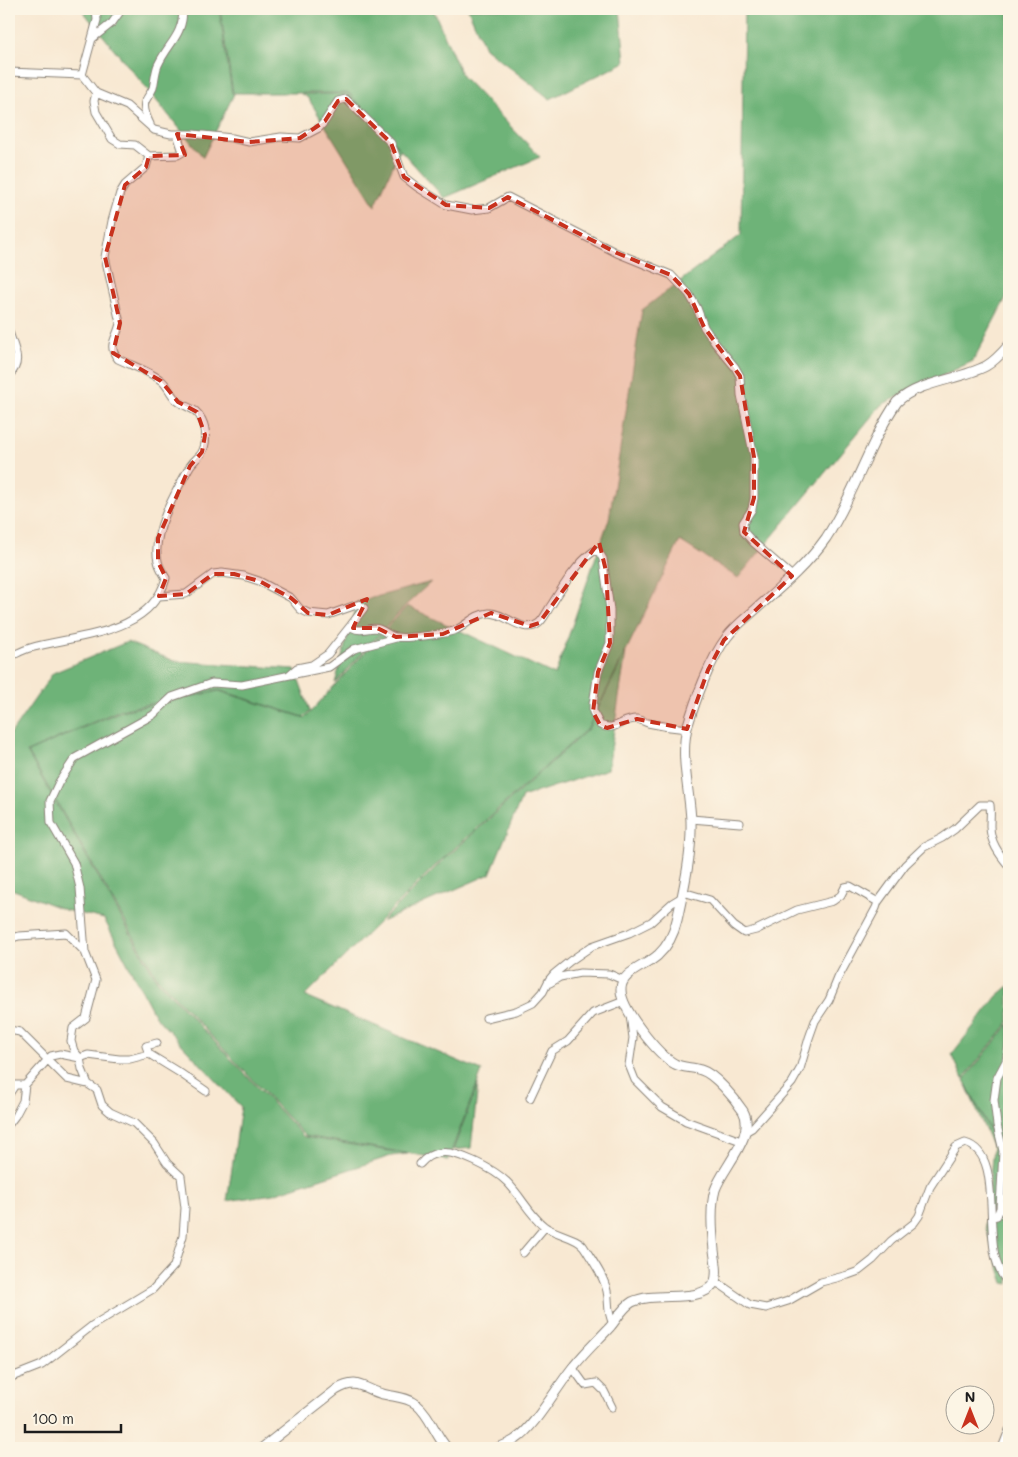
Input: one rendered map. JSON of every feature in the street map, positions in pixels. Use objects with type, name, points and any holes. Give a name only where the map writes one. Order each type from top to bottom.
[{"type":"street","points":[[82,75],[97,20],[96,9]]},
{"type":"street","points":[[93,38],[112,23],[122,9]]},
{"type":"street","points":[[150,127],[146,116],[145,103],[153,89],[157,66],[167,48],[178,34],[183,22],[183,9]]},
{"type":"street","points":[[9,72],[82,75],[96,93],[130,109],[154,130],[171,134],[232,138],[248,142],[281,137],[300,138],[319,128],[338,101],[346,99],[391,143],[404,177],[446,205],[472,210],[488,208],[508,197],[617,254],[671,275],[689,294],[704,327],[740,376],[741,395],[754,457],[754,498],[752,509],[743,524],[744,532],[792,576]]},
{"type":"street","points":[[96,93],[94,101],[96,112],[112,139],[120,144],[136,145],[149,156],[178,155],[183,152],[177,134]]},
{"type":"street","points":[[130,109],[145,103]]},
{"type":"street","points":[[9,657],[29,648],[88,636],[127,623],[151,607],[159,596],[166,578],[158,562],[156,552],[158,538],[171,503],[190,466],[202,452],[206,442],[203,421],[197,412],[178,402],[161,380],[118,359],[113,353],[112,346],[120,323],[106,257],[112,221],[120,193],[125,185],[146,166],[149,156]]},
{"type":"street","points":[[9,331],[18,360],[15,369],[9,375]]},
{"type":"street","points":[[503,1447],[516,1444],[572,1368],[627,1306],[639,1300],[657,1296],[694,1296],[706,1291],[714,1282],[716,1272],[713,1235],[714,1196],[719,1181],[733,1160],[743,1136],[746,1121],[744,1113],[714,1078],[705,1071],[680,1066],[671,1062],[648,1039],[630,1013],[621,990],[623,980],[650,962],[666,947],[675,926],[689,855],[691,819],[685,750],[687,729],[708,670],[724,640],[811,557],[832,528],[870,449],[897,402],[901,398],[929,385],[986,366],[998,358],[1009,346]]},
{"type":"street","points":[[88,1084],[80,1058],[74,1051],[71,1041],[73,1028],[86,1018],[96,980],[85,952],[80,888],[74,863],[51,823],[50,801],[59,782],[75,758],[153,715],[172,697],[212,683],[242,685],[329,667],[354,648],[396,638],[443,634],[456,630],[470,619],[491,613],[500,614],[515,624],[522,626],[539,623],[570,578],[594,550],[599,552],[603,559],[606,571],[610,625],[610,643],[598,672],[593,712],[600,726],[607,728],[617,727],[624,722],[637,719],[671,728],[687,729]]},
{"type":"street","points":[[159,596],[186,594],[213,574],[222,573],[244,576],[259,581],[291,598],[300,609],[308,613],[328,615],[354,605],[362,605],[364,608],[328,654],[312,665],[297,668],[287,677]]},
{"type":"street","points":[[351,625],[356,630],[377,628],[396,638]]},
{"type":"street","points":[[743,1136],[792,1083],[800,1069],[808,1038],[815,1022],[829,1000],[838,978],[878,902],[912,859],[924,847],[942,838],[955,828],[980,805],[990,805],[992,840],[999,854],[1009,866]]},
{"type":"street","points":[[691,819],[740,823]]},
{"type":"street","points":[[486,1018],[529,1006],[537,1000],[549,980],[562,967],[592,946],[629,933],[651,922],[682,895],[710,900],[734,926],[744,933],[756,930],[797,910],[833,901],[841,895],[845,887],[850,886],[878,902]]},
{"type":"street","points":[[9,939],[19,936],[66,933],[85,952]]},
{"type":"street","points":[[545,988],[560,977],[580,973],[609,974],[623,980]]},
{"type":"street","points":[[530,1098],[552,1051],[568,1041],[593,1013],[624,1001]]},
{"type":"street","points":[[630,1013],[633,1038],[629,1065],[635,1080],[662,1107],[670,1112],[701,1127],[743,1136]]},
{"type":"street","points":[[9,1030],[20,1032],[67,1079],[88,1084],[97,1090],[102,1105],[110,1112],[134,1124],[154,1143],[167,1163],[181,1176],[185,1208],[183,1236],[174,1266],[153,1289],[93,1325],[42,1365],[9,1378]]},
{"type":"street","points":[[157,1043],[146,1046],[149,1054],[206,1092]]},
{"type":"street","points":[[992,1217],[997,1216],[1000,1208],[1003,1168],[1003,1151],[994,1100],[997,1078],[1006,1061],[1009,1045]]},
{"type":"street","points":[[9,1124],[23,1101],[25,1085],[51,1056],[60,1054],[80,1058],[88,1055],[130,1059],[149,1054]]},
{"type":"street","points":[[9,1094],[15,1085],[25,1085]]},
{"type":"street","points":[[714,1282],[721,1284],[750,1306],[766,1308],[788,1301],[821,1282],[858,1271],[873,1260],[897,1235],[914,1223],[919,1216],[930,1187],[956,1147],[965,1143],[971,1145],[986,1164],[990,1184],[992,1237],[995,1255],[1001,1275],[1009,1283]]},
{"type":"street","points":[[420,1164],[425,1158],[438,1152],[447,1152],[489,1169],[506,1181],[545,1227],[582,1244],[604,1281],[607,1291],[608,1313],[613,1324]]},
{"type":"street","points":[[523,1253],[545,1227]]},
{"type":"street","points":[[572,1368],[585,1385],[596,1382],[604,1391],[612,1407]]},
{"type":"street","points":[[262,1448],[336,1390],[354,1384],[382,1394],[406,1399],[416,1404],[447,1448]]},
{"type":"street","points":[[1002,1448],[1009,1430]]},
{"type":"highlighted area","points":[[346,99],[391,143],[404,177],[446,205],[489,208],[508,197],[617,253],[671,275],[689,294],[704,327],[740,376],[754,457],[754,498],[744,532],[792,576],[724,640],[708,670],[687,729],[637,719],[607,728],[600,725],[593,712],[598,672],[610,643],[606,571],[599,542],[539,623],[530,626],[491,613],[443,634],[396,637],[377,628],[353,628],[367,599],[328,615],[308,613],[291,598],[259,581],[234,574],[213,574],[186,594],[159,596],[166,578],[158,562],[158,538],[190,466],[202,452],[205,435],[197,412],[178,402],[161,381],[113,353],[120,323],[105,257],[125,185],[146,167],[149,156],[185,155],[177,134],[249,142],[300,138],[325,121],[338,101]]},
{"type":"green space","points":[[81,9],[219,9],[232,93],[234,94],[203,157]]},
{"type":"green space","points":[[220,9],[433,9],[462,76],[540,157],[444,198],[349,93],[233,93]]},
{"type":"green space","points":[[468,9],[620,9],[625,62],[550,99],[485,48]]},
{"type":"green space","points":[[744,9],[1009,9],[1009,292],[973,361],[881,405],[738,578],[680,541],[588,728],[434,867],[305,996],[482,1071],[448,1160],[305,1136],[158,979],[28,752],[121,711],[219,691],[305,718],[407,606],[555,675],[609,519],[642,310],[741,235]]},
{"type":"green space","points":[[301,94],[349,94],[400,150],[375,206],[308,98]]},
{"type":"green space","points":[[431,582],[406,605],[335,683],[357,602]]},
{"type":"green space","points":[[127,642],[174,661],[295,669],[310,711],[304,717],[219,690],[120,710],[27,752],[157,980],[304,1137],[408,1154],[391,1156],[273,1194],[227,1201],[241,1107],[155,1016],[104,919],[65,910],[9,888],[9,736],[53,673]]},
{"type":"green space","points":[[626,652],[608,769],[522,797],[490,874],[381,922],[435,868],[588,729]]},
{"type":"green space","points":[[1009,986],[1009,1022],[963,1079],[952,1054],[997,996]]},
{"type":"green space","points":[[1009,1024],[1009,1166],[964,1080]]},
{"type":"green space","points":[[478,1084],[471,1148],[453,1150]]},
{"type":"green space","points":[[966,1085],[1009,1168],[1009,1284],[1004,1283],[985,1225],[993,1148]]}]
